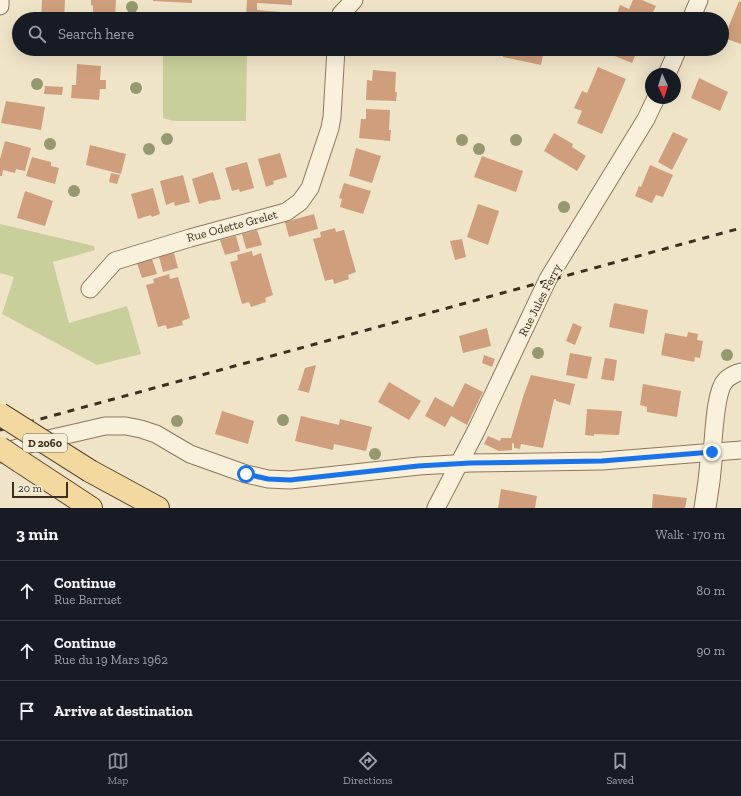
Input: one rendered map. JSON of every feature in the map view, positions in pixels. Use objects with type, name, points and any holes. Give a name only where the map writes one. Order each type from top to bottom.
[{"type":"main road","name":"D 2060","points":[[0,414],[90,471],[142,508]]},
{"type":"main road","name":"D 2060","points":[[0,448],[91,508]]},
{"type":"main road","points":[[90,471],[158,508]]},
{"type":"street","points":[[0,0],[0,6]]},
{"type":"street","points":[[343,12],[354,0]]},
{"type":"street","points":[[694,12],[699,0]]},
{"type":"street","name":"Rue Odette Grelet","points":[[90,289],[115,260],[286,212],[300,202],[310,188],[330,128],[336,56]]},
{"type":"street","points":[[670,68],[675,56]]},
{"type":"street","name":"Rue Jules Ferry","points":[[436,508],[477,429],[548,280],[646,120],[653,104]]},
{"type":"street","points":[[705,508],[719,396],[725,381],[741,372]]},
{"type":"street","points":[[0,454],[35,442],[105,426],[126,426],[156,434],[190,454],[246,474],[268,479],[290,480],[418,466],[602,461],[741,450]]},
{"type":"green space","points":[[163,56],[247,56],[246,121],[173,121],[163,118]]},
{"type":"green space","points":[[0,224],[94,246],[95,250],[53,262],[69,323],[127,306],[141,354],[97,365],[2,314],[14,277],[0,273]]},
{"type":"building","points":[[42,0],[65,0],[64,12],[41,12]]},
{"type":"building","points":[[91,0],[116,0],[115,12],[93,12],[93,6],[91,5]]},
{"type":"building","points":[[192,0],[192,3],[153,1]]},
{"type":"building","points":[[247,0],[292,0],[292,5],[257,3],[257,10],[281,12],[246,12]]},
{"type":"building","points":[[633,0],[642,0],[656,6],[653,12],[618,12],[620,5],[629,9]]},
{"type":"building","points":[[739,1],[741,2],[741,44],[729,40],[729,26]]},
{"type":"building","points":[[503,56],[543,56],[541,65]]},
{"type":"building","points":[[615,56],[635,56],[632,63]]},
{"type":"building","points":[[77,64],[101,66],[100,80],[106,80],[106,89],[100,89],[99,100],[71,98],[72,85],[76,85]]},
{"type":"building","points":[[598,67],[626,79],[602,134],[577,123],[582,111],[574,108],[582,91],[587,93]]},
{"type":"building","points":[[373,70],[396,72],[396,101],[366,100],[367,80],[372,81]]},
{"type":"building","points":[[699,78],[728,92],[720,111],[691,98]]},
{"type":"building","points":[[45,86],[63,87],[62,95],[44,94]]},
{"type":"building","points":[[6,101],[45,107],[41,130],[1,123]]},
{"type":"building","points":[[366,109],[390,110],[390,141],[359,138],[361,119],[366,119]]},
{"type":"building","points":[[673,132],[688,139],[672,170],[658,162]]},
{"type":"building","points":[[554,133],[573,144],[572,147],[586,156],[577,171],[544,151]]},
{"type":"building","points":[[5,141],[31,148],[25,171],[16,169],[15,173],[3,170],[2,176],[0,176],[0,159]]},
{"type":"building","points":[[90,145],[126,154],[121,174],[86,165]]},
{"type":"building","points":[[356,148],[381,156],[372,183],[349,176]]},
{"type":"building","points":[[280,153],[287,177],[273,181],[274,184],[266,187],[258,159]]},
{"type":"building","points":[[482,156],[523,171],[516,192],[474,177]]},
{"type":"building","points":[[32,157],[51,162],[51,166],[59,168],[55,184],[26,176]]},
{"type":"building","points":[[247,162],[254,188],[240,192],[239,189],[232,191],[225,168]]},
{"type":"building","points":[[650,165],[673,175],[663,197],[656,195],[652,203],[635,196],[639,186],[641,187]]},
{"type":"building","points":[[213,172],[221,199],[199,204],[192,179]]},
{"type":"building","points":[[111,173],[120,175],[117,184],[109,182]]},
{"type":"building","points":[[183,175],[190,202],[175,206],[174,202],[166,205],[160,181]]},
{"type":"building","points":[[344,183],[371,191],[363,214],[340,207],[342,199],[339,198]]},
{"type":"building","points":[[153,188],[160,214],[138,219],[131,194]]},
{"type":"building","points":[[25,191],[53,201],[45,226],[17,218]]},
{"type":"building","points":[[478,204],[499,211],[488,245],[467,237]]},
{"type":"building","points":[[314,214],[318,229],[289,237],[285,222]]},
{"type":"building","points":[[335,228],[336,232],[344,230],[356,272],[348,275],[349,279],[334,284],[333,279],[325,281],[313,239],[321,237],[320,232]]},
{"type":"building","points":[[257,230],[262,245],[246,249],[242,234]]},
{"type":"building","points":[[236,236],[240,251],[225,255],[220,240]]},
{"type":"building","points":[[462,239],[466,257],[455,260],[450,241]]},
{"type":"building","points":[[252,251],[253,256],[261,253],[273,295],[265,298],[266,302],[251,307],[249,302],[242,304],[230,262],[238,260],[237,255]]},
{"type":"building","points":[[174,253],[178,268],[163,272],[159,257]]},
{"type":"building","points":[[152,259],[157,274],[142,278],[137,263]]},
{"type":"building","points":[[169,274],[170,279],[178,277],[190,318],[182,321],[183,325],[167,329],[166,325],[158,327],[146,285],[154,283],[153,279]]},
{"type":"building","points":[[614,303],[648,310],[644,334],[609,327]]},
{"type":"building","points":[[573,323],[582,327],[575,345],[566,341]]},
{"type":"building","points":[[487,328],[491,346],[463,353],[459,336]]},
{"type":"building","points":[[688,332],[698,334],[697,340],[703,341],[700,358],[695,357],[694,362],[661,355],[665,333],[687,337]]},
{"type":"building","points":[[570,353],[592,357],[587,379],[566,375]]},
{"type":"building","points":[[484,355],[495,359],[492,367],[482,363]]},
{"type":"building","points":[[605,358],[617,360],[614,381],[601,379]]},
{"type":"building","points":[[316,365],[309,393],[298,390],[305,368]]},
{"type":"building","points":[[531,375],[575,384],[570,405],[554,399],[543,448],[521,444],[520,449],[514,448],[514,444],[512,443],[512,450],[499,451],[484,444],[488,436],[500,441],[501,438],[511,438]]},
{"type":"building","points":[[389,382],[421,401],[409,420],[378,402]]},
{"type":"building","points":[[465,383],[483,392],[467,425],[451,416],[445,427],[425,416],[435,397],[453,407]]},
{"type":"building","points":[[643,384],[681,391],[677,417],[647,412],[647,407],[640,405]]},
{"type":"building","points":[[587,409],[622,411],[619,435],[585,435]]},
{"type":"building","points":[[222,411],[254,421],[248,444],[215,434]]},
{"type":"building","points":[[301,416],[339,425],[340,419],[372,427],[366,451],[334,444],[333,450],[295,441]]},
{"type":"building","points":[[501,489],[537,496],[535,508],[498,508]]},
{"type":"building","points":[[653,494],[687,498],[685,508],[652,508]]},
{"type":"railway","points":[[0,430],[741,228]]},
{"type":"route","points":[[246,474],[268,479],[290,480],[418,466],[470,463],[602,461],[712,452]]}]
